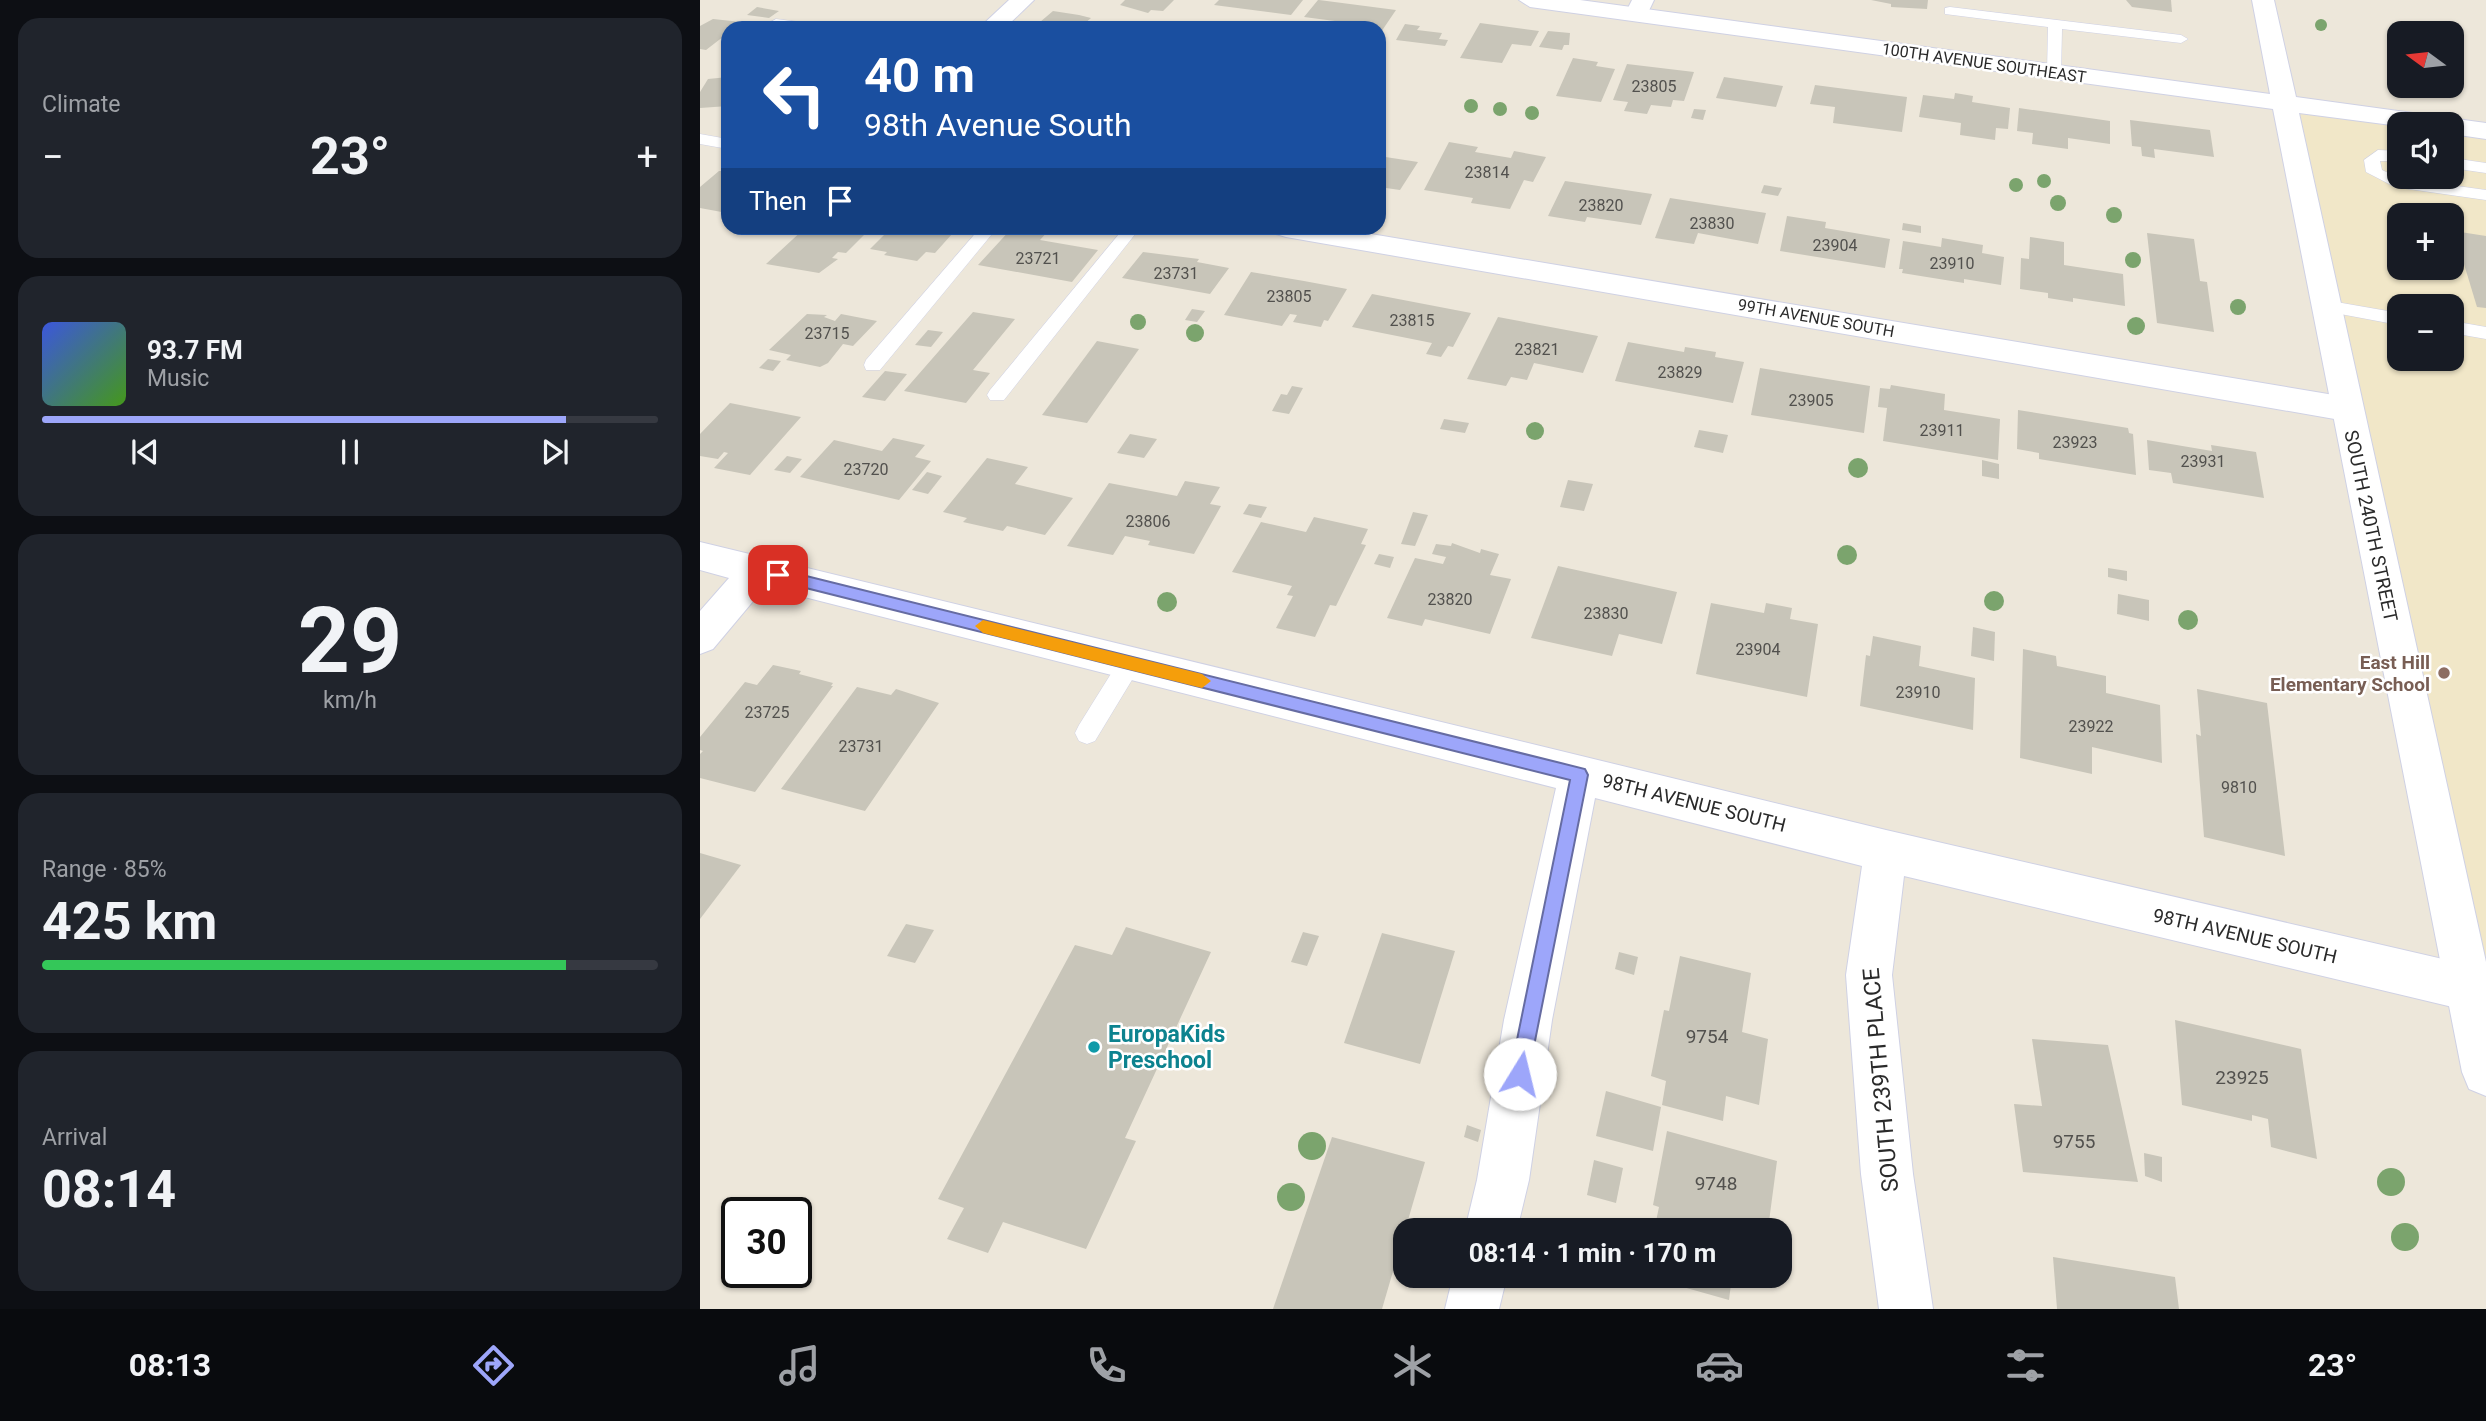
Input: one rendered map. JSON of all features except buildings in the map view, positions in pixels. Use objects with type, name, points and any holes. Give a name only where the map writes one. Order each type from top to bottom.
[{"type":"street","points":[[999,21],[1023,0]]},
{"type":"street","name":"100TH AVENUE SOUTHEAST","points":[[1530,0],[1640,7],[2054,72],[2387,117]]},
{"type":"street","name":"SOUTH 240TH STREET","points":[[2263,0],[2346,409],[2477,990],[2486,1072]]},
{"type":"street","points":[[2464,128],[2486,131]]},
{"type":"street","name":"99TH AVENUE SOUTH","points":[[1327,235],[2346,409]]},
{"type":"street","name":"98TH AVENUE SOUTH","points":[[700,556],[1886,851],[2477,990]]},
{"type":"street","points":[[700,638],[758,570]]},
{"type":"street","points":[[1494,1218],[1503,1181],[1528,1020],[1579,775]]},
{"type":"street","name":"SOUTH 239TH PLACE","points":[[1886,851],[1869,975],[1887,1174],[1906,1309]]},
{"type":"street","points":[[1472,1309],[1477,1288]]},
{"type":"lane","points":[[1950,11],[2181,39]]},
{"type":"lane","points":[[2054,72],[2055,23]]},
{"type":"lane","points":[[700,139],[721,143]]},
{"type":"lane","points":[[2387,155],[2378,155],[2372,160],[2374,172],[2387,178]]},
{"type":"lane","points":[[2464,165],[2486,168]]},
{"type":"lane","points":[[2444,189],[2486,195]]},
{"type":"lane","points":[[873,365],[983,235]]},
{"type":"lane","points":[[997,395],[1126,235]]},
{"type":"lane","points":[[2325,306],[2387,316]]},
{"type":"lane","points":[[2464,329],[2486,333]]},
{"type":"lane","points":[[1087,733],[1130,663]]},
{"type":"shaded area","name":"East Hill Elementary School","points":[[2282,104],[2387,122],[2387,189],[2464,189],[2464,128],[2486,131],[2486,992]]},
{"type":"slow traffic","points":[[983,626],[1202,681]]},
{"type":"place","name":"East Hill Elementary School","points":[[2444,673]]},
{"type":"place","name":"EuropaKids Preschool","points":[[1094,1047]]},
{"type":"route","points":[[778,575],[1579,775],[1528,1020],[1520,1074]]}]
